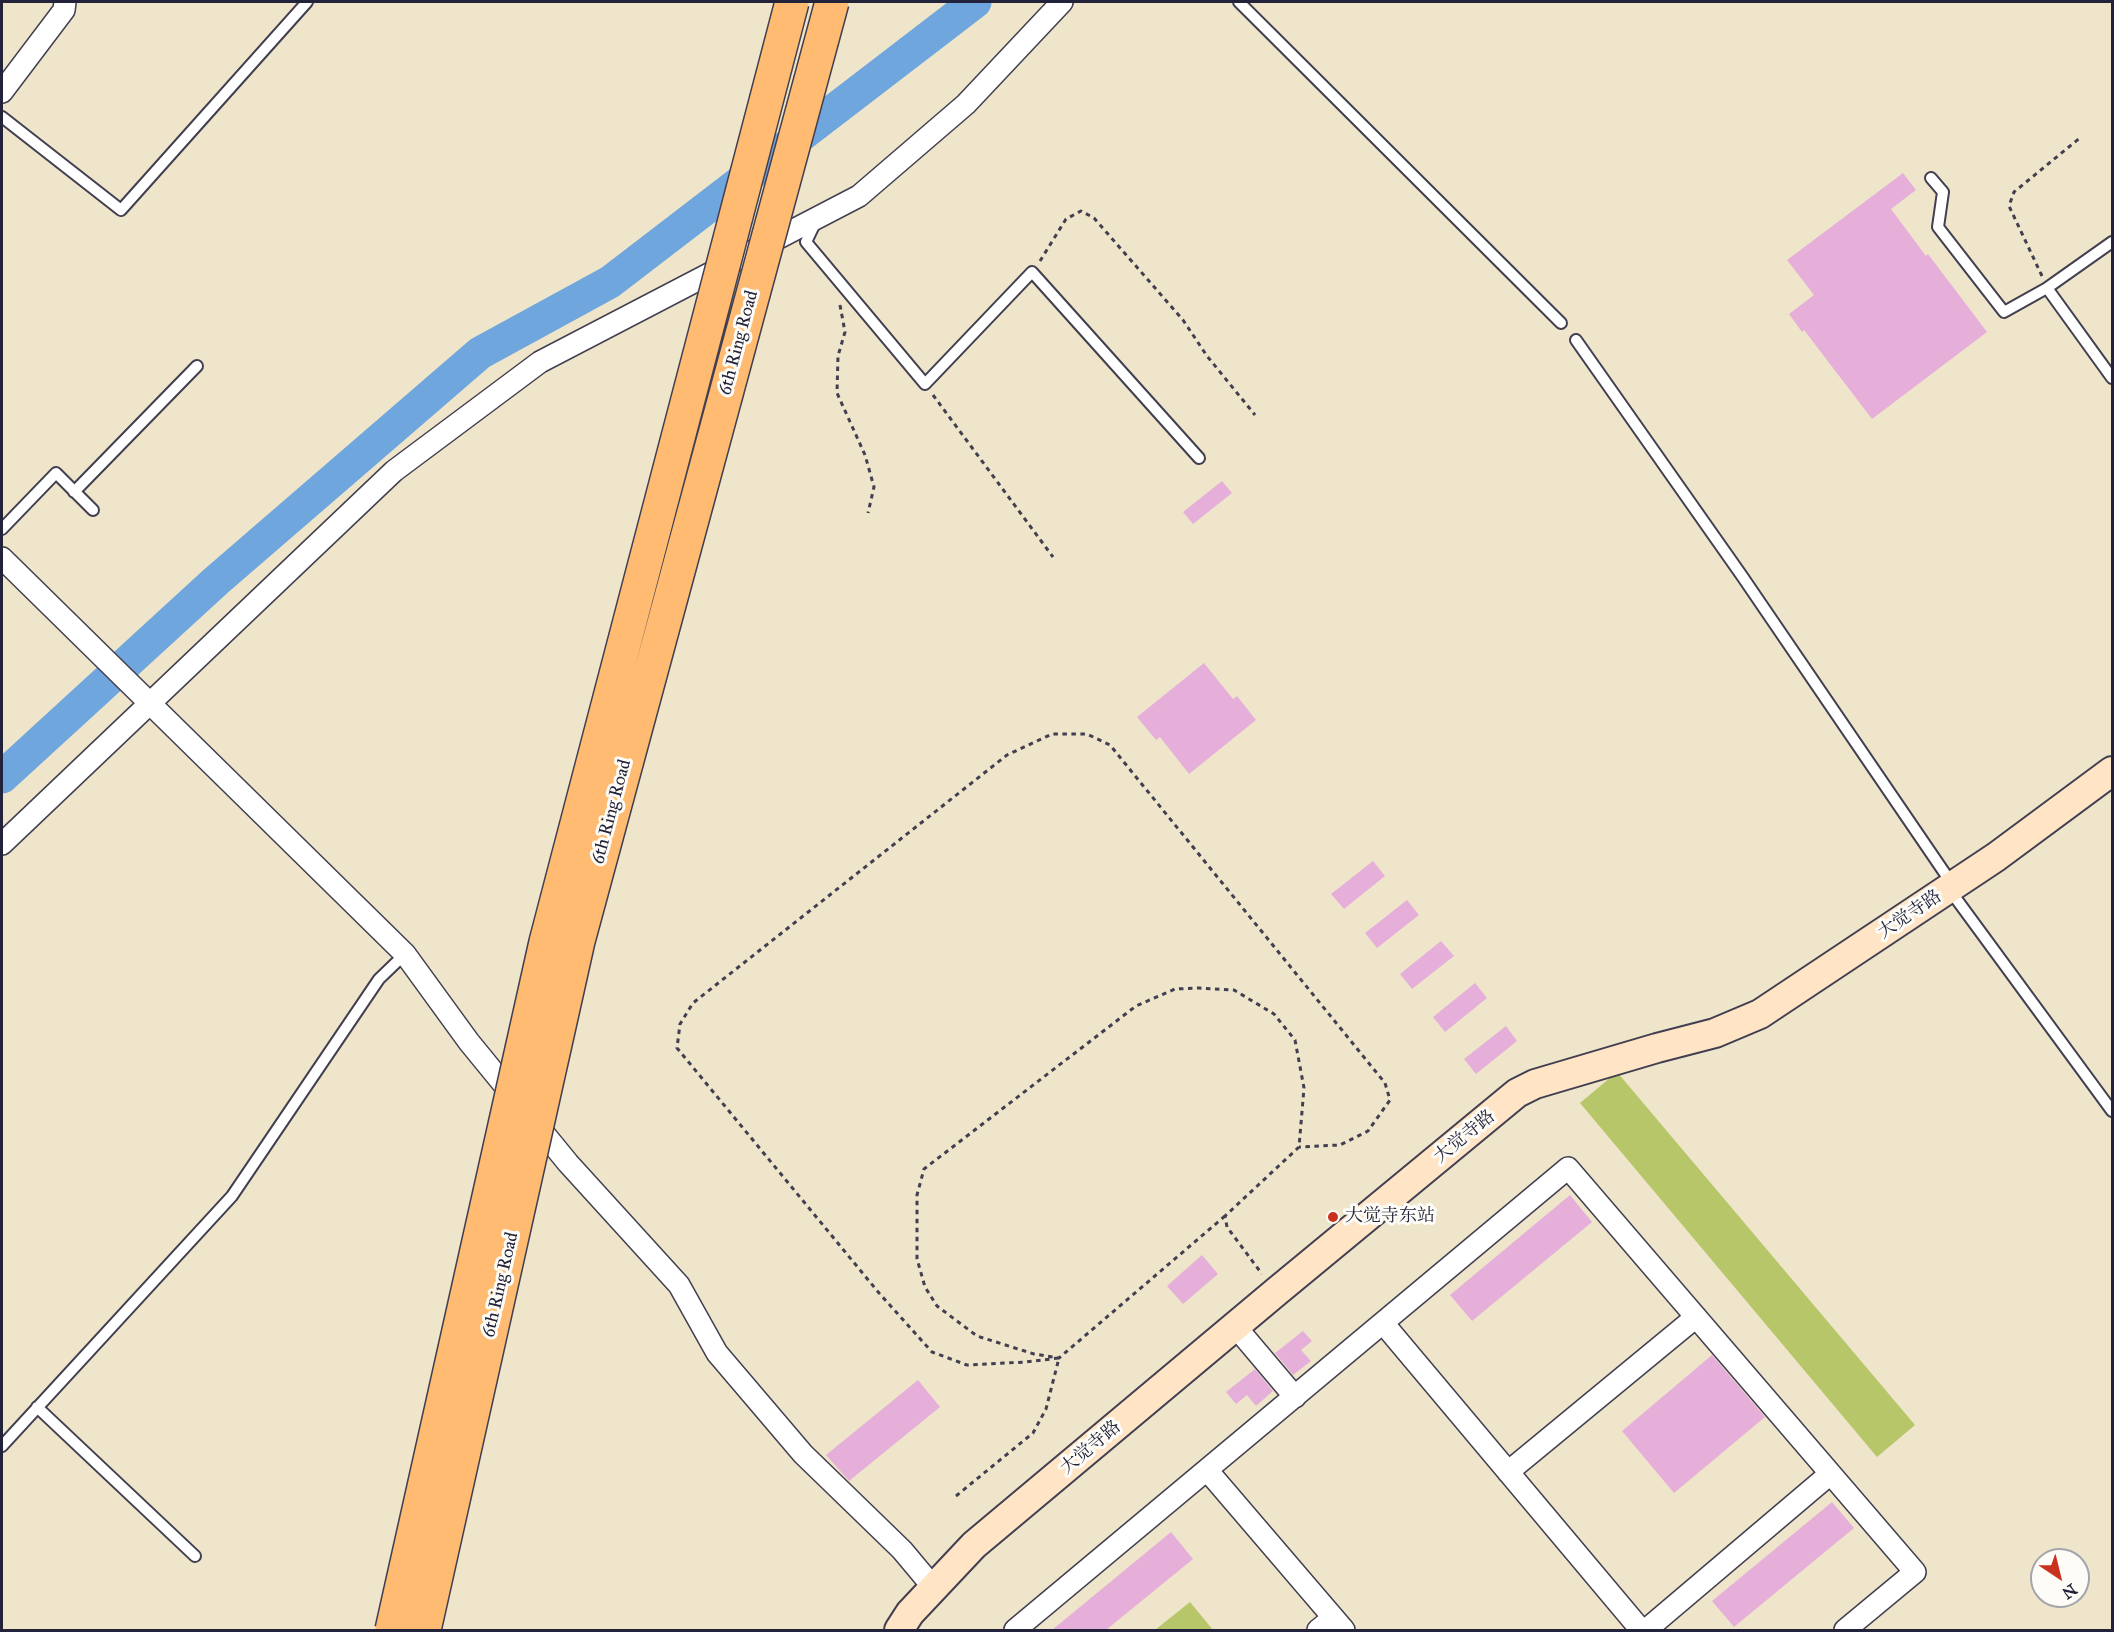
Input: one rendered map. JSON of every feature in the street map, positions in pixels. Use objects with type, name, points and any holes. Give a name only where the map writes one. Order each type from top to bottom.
[{"type":"highway","name":"6th Ring Road","points":[[392,1630],[546,942],[792,2]]},
{"type":"highway","name":"6th Ring Road","points":[[424,1630],[578,941],[832,2]]},
{"type":"main road","name":"大觉寺路","points":[[899,1630],[910,1613],[974,1545],[1517,1093],[1535,1084],[1715,1033],[1760,1014],[1996,857],[2112,771]]},
{"type":"street","points":[[2,92],[64,10],[65,2]]},
{"type":"street","points":[[2,844],[394,471],[540,362],[859,196],[966,104],[1062,2]]},
{"type":"street","points":[[2,558],[405,954],[469,1042],[561,1154],[679,1285],[717,1353],[803,1454],[902,1550],[933,1587]]},
{"type":"street","points":[[1015,1630],[1568,1168],[1915,1572],[1845,1630]]},
{"type":"street","points":[[1508,1472],[1696,1317]]},
{"type":"street","points":[[1383,1323],[1644,1630],[1830,1474]]},
{"type":"street","points":[[1235,1326],[1295,1397]]},
{"type":"street","points":[[1207,1470],[1332,1626]]},
{"type":"lane","points":[[2,117],[121,210],[307,2]]},
{"type":"lane","points":[[1239,2],[1561,323]]},
{"type":"lane","points":[[1931,178],[1942,192],[1938,227],[2004,312],[2047,288],[2112,242]]},
{"type":"lane","points":[[817,218],[806,242],[925,384],[1032,272],[1199,458]]},
{"type":"lane","points":[[2047,288],[2112,378]]},
{"type":"lane","points":[[1576,340],[1742,576],[1946,875],[1948,889],[2112,1111]]},
{"type":"lane","points":[[74,492],[197,366]]},
{"type":"lane","points":[[2,529],[56,473],[93,510]]},
{"type":"lane","points":[[2,1446],[232,1196],[379,979],[405,954]]},
{"type":"lane","points":[[37,1407],[195,1556]]},
{"type":"path","points":[[2047,288],[2009,206],[2014,192],[2081,137]]},
{"type":"path","points":[[1032,272],[1066,219],[1081,211],[1094,218],[1183,320],[1207,356],[1255,415]]},
{"type":"path","points":[[834,277],[845,332],[838,356],[837,393],[865,455],[874,487],[868,513]]},
{"type":"path","points":[[925,384],[1053,557]]},
{"type":"path","points":[[1052,734],[1087,734],[1110,746],[1385,1083],[1390,1100],[1368,1131],[1340,1146],[1299,1147],[1225,1216],[1059,1358],[967,1365],[932,1352],[879,1293],[677,1048],[680,1024],[693,1003],[1007,755],[1052,734]]},
{"type":"path","points":[[1059,1358],[1034,1354],[977,1335],[938,1306],[925,1287],[917,1258],[916,1195],[924,1169],[1136,1006],[1175,988],[1234,990],[1274,1014],[1295,1040],[1304,1088],[1299,1147]]},
{"type":"path","points":[[1225,1216],[1227,1227],[1276,1292]]},
{"type":"path","points":[[956,1496],[1033,1433],[1046,1409],[1059,1358]]},
{"type":"green space","points":[[1617,1072],[1915,1425],[1877,1457],[1580,1103]]},
{"type":"green space","points":[[1190,1602],[1213,1630],[1155,1630]]},
{"type":"building","points":[[1903,173],[1916,190],[1891,209],[1987,332],[1872,419],[1804,330],[1802,332],[1789,314],[1814,295],[1787,260]]},
{"type":"building","points":[[1222,481],[1232,493],[1193,524],[1183,512]]},
{"type":"building","points":[[1204,663],[1233,699],[1237,696],[1256,720],[1189,774],[1160,737],[1156,740],[1137,717]]},
{"type":"building","points":[[1373,861],[1385,876],[1344,909],[1331,894]]},
{"type":"building","points":[[1407,900],[1419,915],[1377,948],[1365,933]]},
{"type":"building","points":[[1441,941],[1454,956],[1412,989],[1400,974]]},
{"type":"building","points":[[1475,983],[1487,998],[1445,1032],[1433,1017]]},
{"type":"building","points":[[1506,1026],[1517,1041],[1476,1074],[1464,1059]]},
{"type":"building","points":[[1570,1195],[1592,1222],[1472,1321],[1450,1295]]},
{"type":"building","points":[[1202,1255],[1218,1274],[1183,1304],[1167,1286]]},
{"type":"building","points":[[1303,1331],[1312,1341],[1301,1350],[1311,1361],[1293,1375],[1275,1353]]},
{"type":"building","points":[[1712,1355],[1765,1417],[1674,1493],[1622,1431]]},
{"type":"building","points":[[1255,1369],[1273,1391],[1256,1406],[1247,1395],[1236,1404],[1226,1392]]},
{"type":"building","points":[[918,1380],[940,1407],[849,1481],[826,1455]]},
{"type":"building","points":[[1832,1502],[1854,1528],[1734,1627],[1712,1601]]},
{"type":"building","points":[[1171,1532],[1193,1559],[1106,1630],[1052,1630]]},
{"type":"waterway","points":[[2,777],[216,581],[480,353],[610,282],[975,2]]},
{"type":"place","name":"大觉寺东站","points":[[1333,1217]]}]
